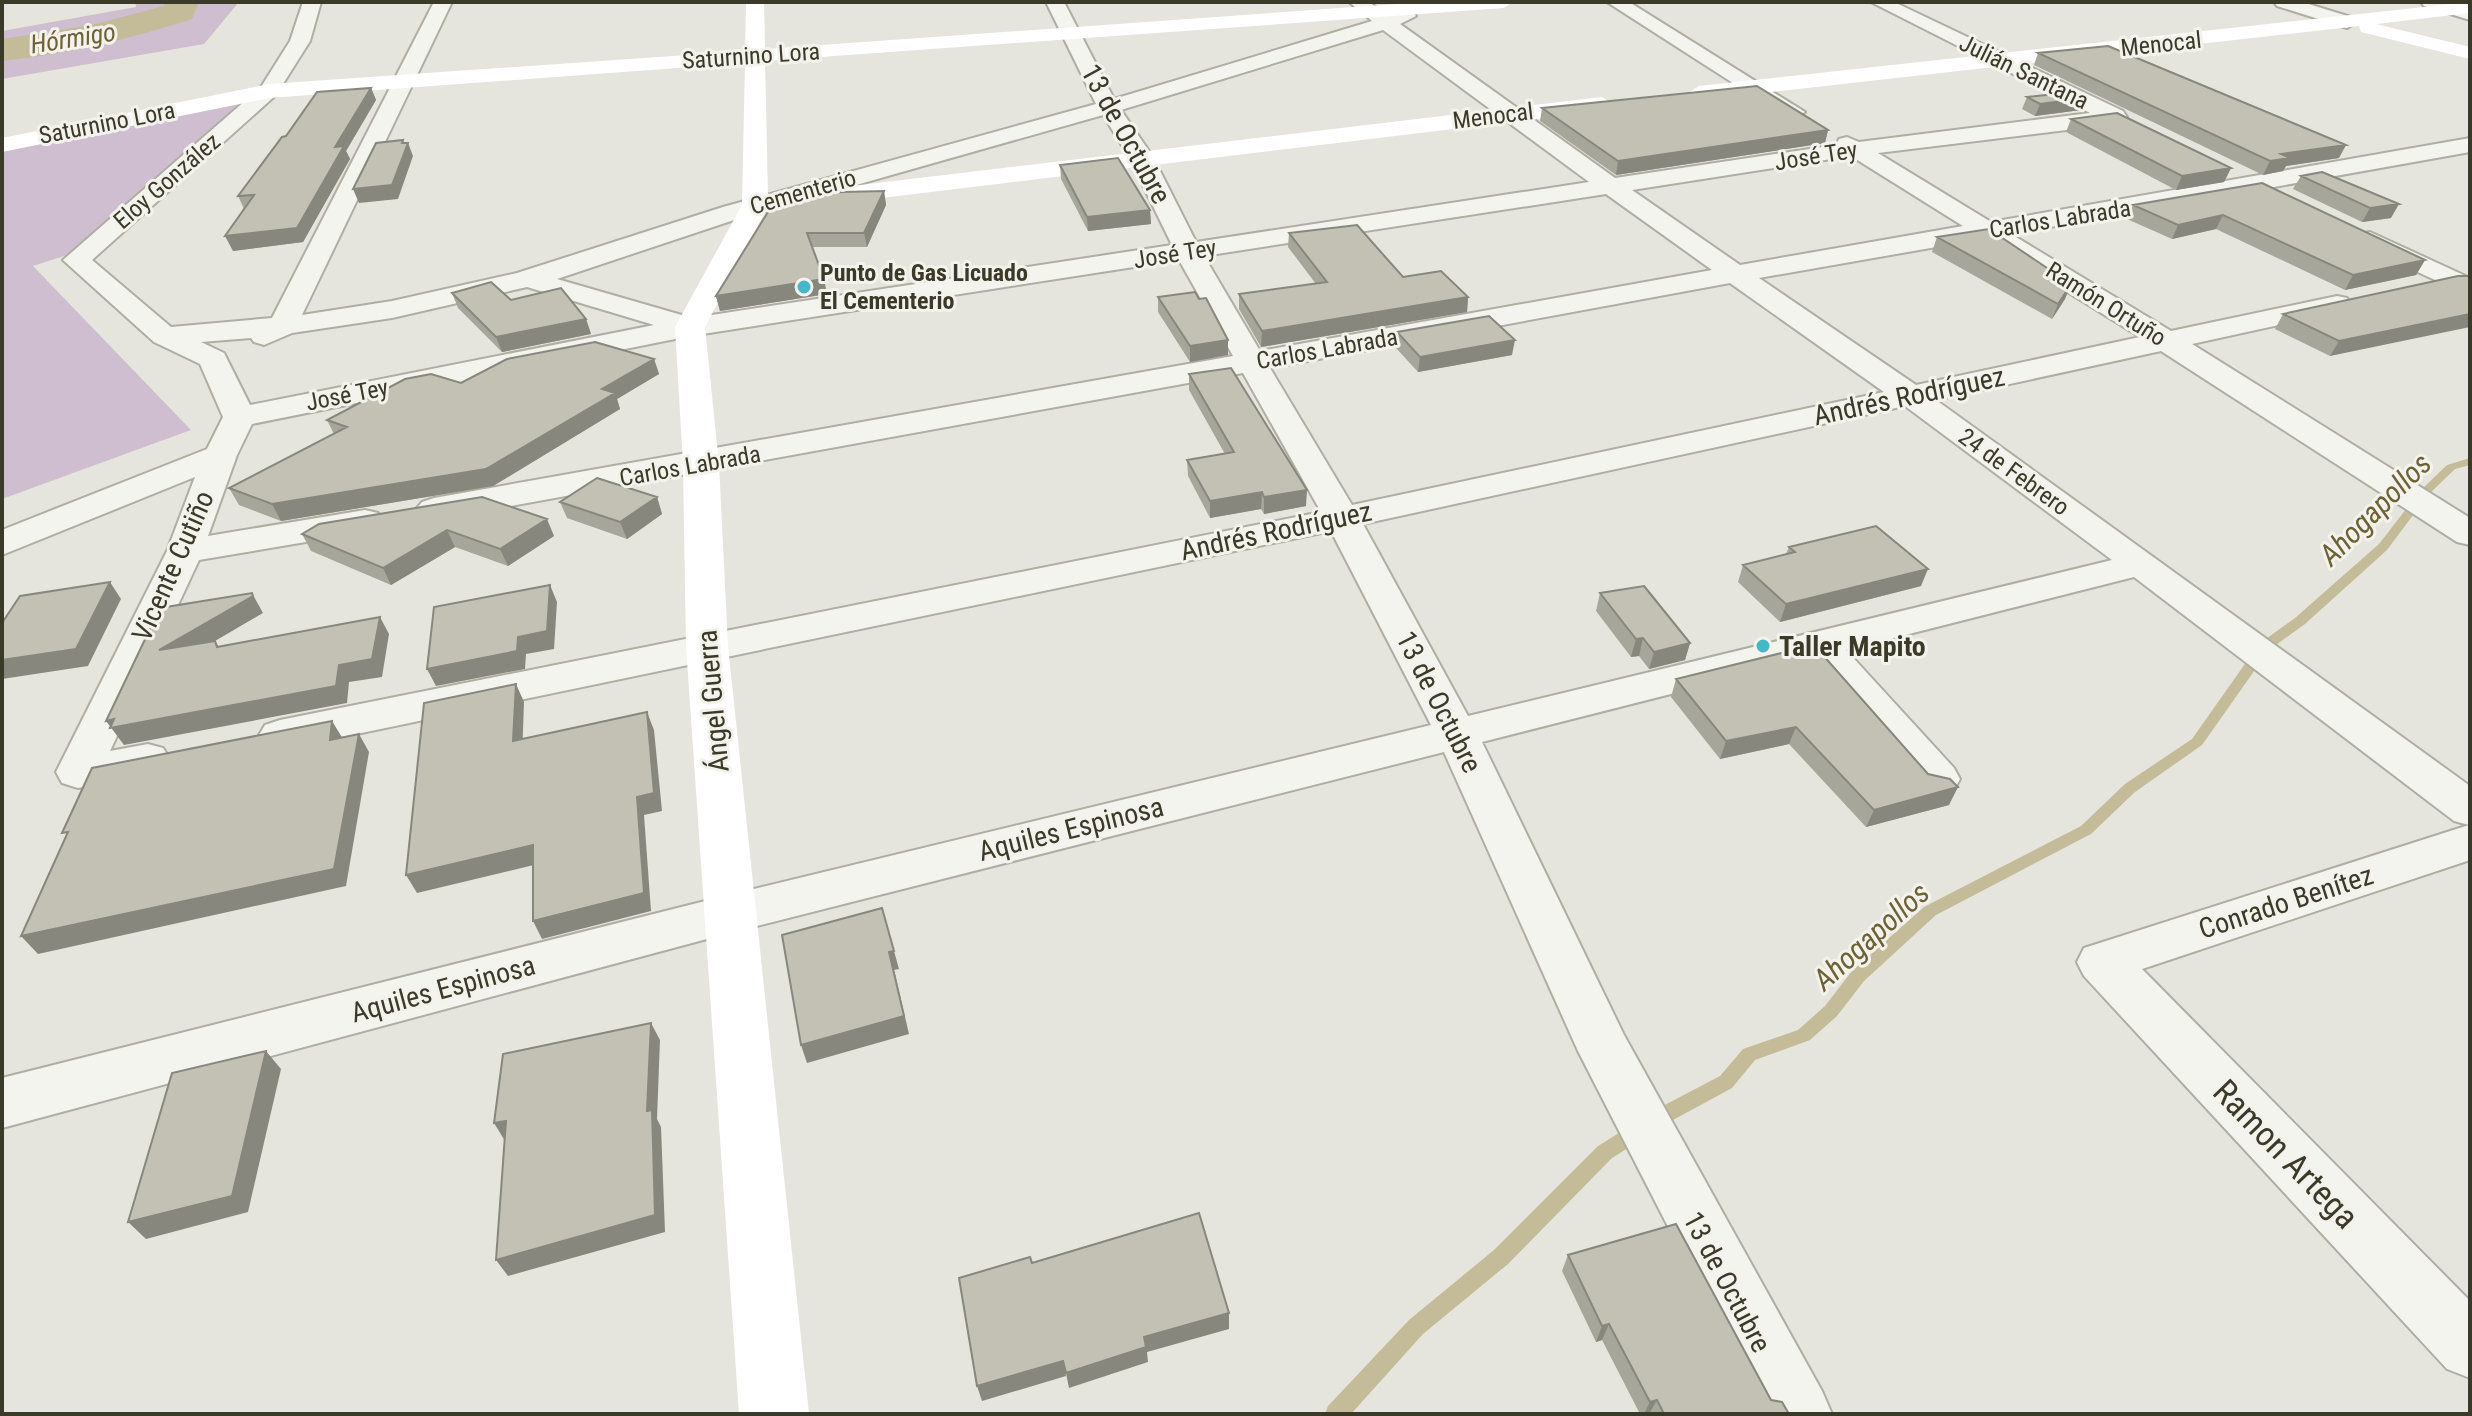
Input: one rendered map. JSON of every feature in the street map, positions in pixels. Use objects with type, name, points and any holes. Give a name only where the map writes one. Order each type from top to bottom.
[{"type":"street","name":"Eloy González","points":[[164,336],[76,260],[269,91],[300,41],[312,2]]},
{"type":"street","points":[[213,359],[281,328],[443,2]]},
{"type":"street","points":[[528,279],[690,327],[755,205],[755,2]]},
{"type":"street","name":"13 de Octubre","points":[[1055,2],[1108,107],[1141,157],[1188,252],[1342,518],[1456,732],[1605,1051],[1799,1414]]},
{"type":"street","points":[[1435,7],[1504,2]]},
{"type":"street","name":"Ramón Ortuño","points":[[1616,2],[2165,340],[2470,534]]},
{"type":"street","name":"Julián Santana","points":[[1880,2],[2144,130]]},
{"type":"street","points":[[2283,2],[2347,22],[2470,53]]},
{"type":"street","points":[[2430,2],[2464,10]]},
{"type":"street","name":"Cementerio","points":[[164,336],[281,328],[416,305],[528,279],[755,205],[1108,107],[1372,12],[1435,7]]},
{"type":"street","name":"Menocal","points":[[1677,95],[2464,10]]},
{"type":"street","name":"Saturnino Lora","points":[[2,145],[269,91],[1372,12]]},
{"type":"street","name":"24 de Febrero","points":[[1372,12],[1509,114],[2141,564],[2470,809]]},
{"type":"street","name":"Menocal","points":[[755,205],[1631,101]]},
{"type":"street","name":"José Tey","points":[[239,417],[690,327],[1855,149],[2115,116]]},
{"type":"street","name":"Carlos Labrada","points":[[185,551],[701,464],[1733,274],[2259,186],[2470,145]]},
{"type":"street","points":[[2215,165],[2286,199]]},
{"type":"street","points":[[2355,232],[2464,281]]},
{"type":"street","name":"Andrés Rodríguez","points":[[248,741],[1342,518],[2165,340],[2384,294],[2464,281]]},
{"type":"street","name":"Ángel Guerra","points":[[690,327],[701,464],[707,646],[733,913],[774,1414]]},
{"type":"street","points":[[164,336],[213,359],[239,417]]},
{"type":"street","name":"Vicente Cutiño","points":[[186,752],[78,772],[185,551],[220,455],[239,417]]},
{"type":"street","points":[[2,544],[31,529],[220,455]]},
{"type":"street","name":"Aquiles Espinosa","points":[[2,1103],[733,913],[2141,564]]},
{"type":"street","points":[[1817,643],[1938,779]]},
{"type":"street","name":"Conrado Benítez","points":[[2102,962],[2470,842]]},
{"type":"street","name":"Ramon Artega","points":[[2102,962],[2470,1346]]},
{"type":"shaded area","points":[[135,2],[239,2],[204,44],[2,79],[2,31],[136,7]]},
{"type":"shaded area","points":[[233,104],[246,105],[67,255],[33,266],[191,430],[2,499],[2,150]]},
{"type":"building","points":[[2108,46],[2346,145],[2281,154],[2290,158],[2270,161],[2038,53]]},
{"type":"building","points":[[1757,86],[1828,130],[1618,161],[1542,108]]},
{"type":"building","points":[[371,88],[335,147],[344,146],[297,228],[225,236],[254,195],[238,196],[317,92]]},
{"type":"building","points":[[2074,92],[2086,98],[2040,104],[2027,97]]},
{"type":"building","points":[[2117,113],[2231,168],[2182,176],[2071,119]]},
{"type":"building","points":[[403,140],[402,143],[408,143],[392,185],[353,189],[376,143]]},
{"type":"building","points":[[1118,158],[1150,210],[1087,217],[1060,165]]},
{"type":"building","points":[[2322,172],[2399,204],[2370,208],[2301,176]]},
{"type":"building","points":[[2262,183],[2425,260],[2353,275],[2223,215],[2178,225],[2133,205]]},
{"type":"building","points":[[884,191],[864,233],[807,233],[824,279],[716,296],[776,199]]},
{"type":"building","points":[[1357,225],[1403,277],[1441,271],[1468,297],[1262,331],[1239,294],[1327,282],[1289,233]]},
{"type":"building","points":[[1989,229],[2071,284],[2058,304],[1937,237]]},
{"type":"building","points":[[2470,276],[2470,314],[2339,341],[2283,314]]},
{"type":"building","points":[[491,282],[511,300],[561,288],[586,319],[496,337],[452,293]]},
{"type":"building","points":[[1195,292],[1199,299],[1206,298],[1228,340],[1190,346],[1158,297]]},
{"type":"building","points":[[1489,316],[1515,340],[1420,357],[1397,332]]},
{"type":"building","points":[[595,342],[654,359],[602,389],[615,393],[486,469],[272,504],[229,488],[347,427],[327,420],[405,379],[431,374],[461,383],[507,359]]},
{"type":"building","points":[[1231,368],[1307,490],[1264,497],[1262,492],[1210,501],[1187,460],[1234,452],[1189,374]]},
{"type":"building","points":[[597,478],[657,497],[620,522],[560,502]]},
{"type":"building","points":[[482,497],[547,519],[500,549],[447,530],[383,568],[302,534],[319,524]]},
{"type":"building","points":[[1876,526],[1928,569],[1786,604],[1743,565],[1795,552],[1789,547]]},
{"type":"building","points":[[110,582],[76,649],[2,660],[2,623],[20,596]]},
{"type":"building","points":[[550,585],[547,631],[518,637],[517,651],[427,669],[434,607]]},
{"type":"building","points":[[1644,586],[1690,643],[1654,652],[1643,638],[1636,639],[1600,593]]},
{"type":"building","points":[[252,593],[253,596],[159,650],[215,641],[217,647],[380,617],[372,659],[339,665],[336,686],[110,728],[114,719],[106,721],[160,608]]},
{"type":"building","points":[[1814,645],[1928,774],[1950,779],[1958,787],[1874,810],[1796,727],[1726,741],[1676,679]]},
{"type":"building","points":[[516,684],[513,741],[647,712],[654,793],[637,797],[644,893],[533,921],[533,845],[406,875],[424,703]]},
{"type":"building","points":[[332,721],[330,740],[359,734],[334,869],[21,936],[68,832],[62,833],[92,768]]},
{"type":"building","points":[[882,908],[894,951],[889,952],[904,1016],[801,1045],[782,935]]},
{"type":"building","points":[[651,1023],[647,1111],[652,1110],[655,1215],[496,1260],[506,1121],[494,1123],[503,1054]]},
{"type":"building","points":[[266,1051],[232,1196],[128,1222],[172,1073]]},
{"type":"building","points":[[1199,1213],[1229,1313],[1144,1337],[1146,1347],[1066,1373],[1063,1361],[977,1386],[959,1278],[1030,1257],[1032,1263]]},
{"type":"building","points":[[1676,1224],[1771,1400],[1782,1402],[1789,1414],[1664,1414],[1657,1400],[1650,1402],[1609,1324],[1602,1326],[1568,1255]]},
{"type":"waterway","name":"Hórmigo","points":[[2,50],[92,36],[136,25],[180,12],[182,2]]},
{"type":"waterway","name":"Ahogapollos","points":[[1336,1414],[1416,1327],[1501,1257],[1605,1152],[1726,1082],[1749,1054],[1804,1035],[1831,1011],[1858,976],[1930,911],[2086,830],[2130,788],[2197,742],[2264,647],[2300,621],[2383,547],[2424,493],[2451,467],[2470,461]]},
{"type":"place","name":"Punto de Gas Licuado El Cementerio","points":[[804,287]]},
{"type":"place","name":"Taller Mapito","points":[[1763,646]]}]
